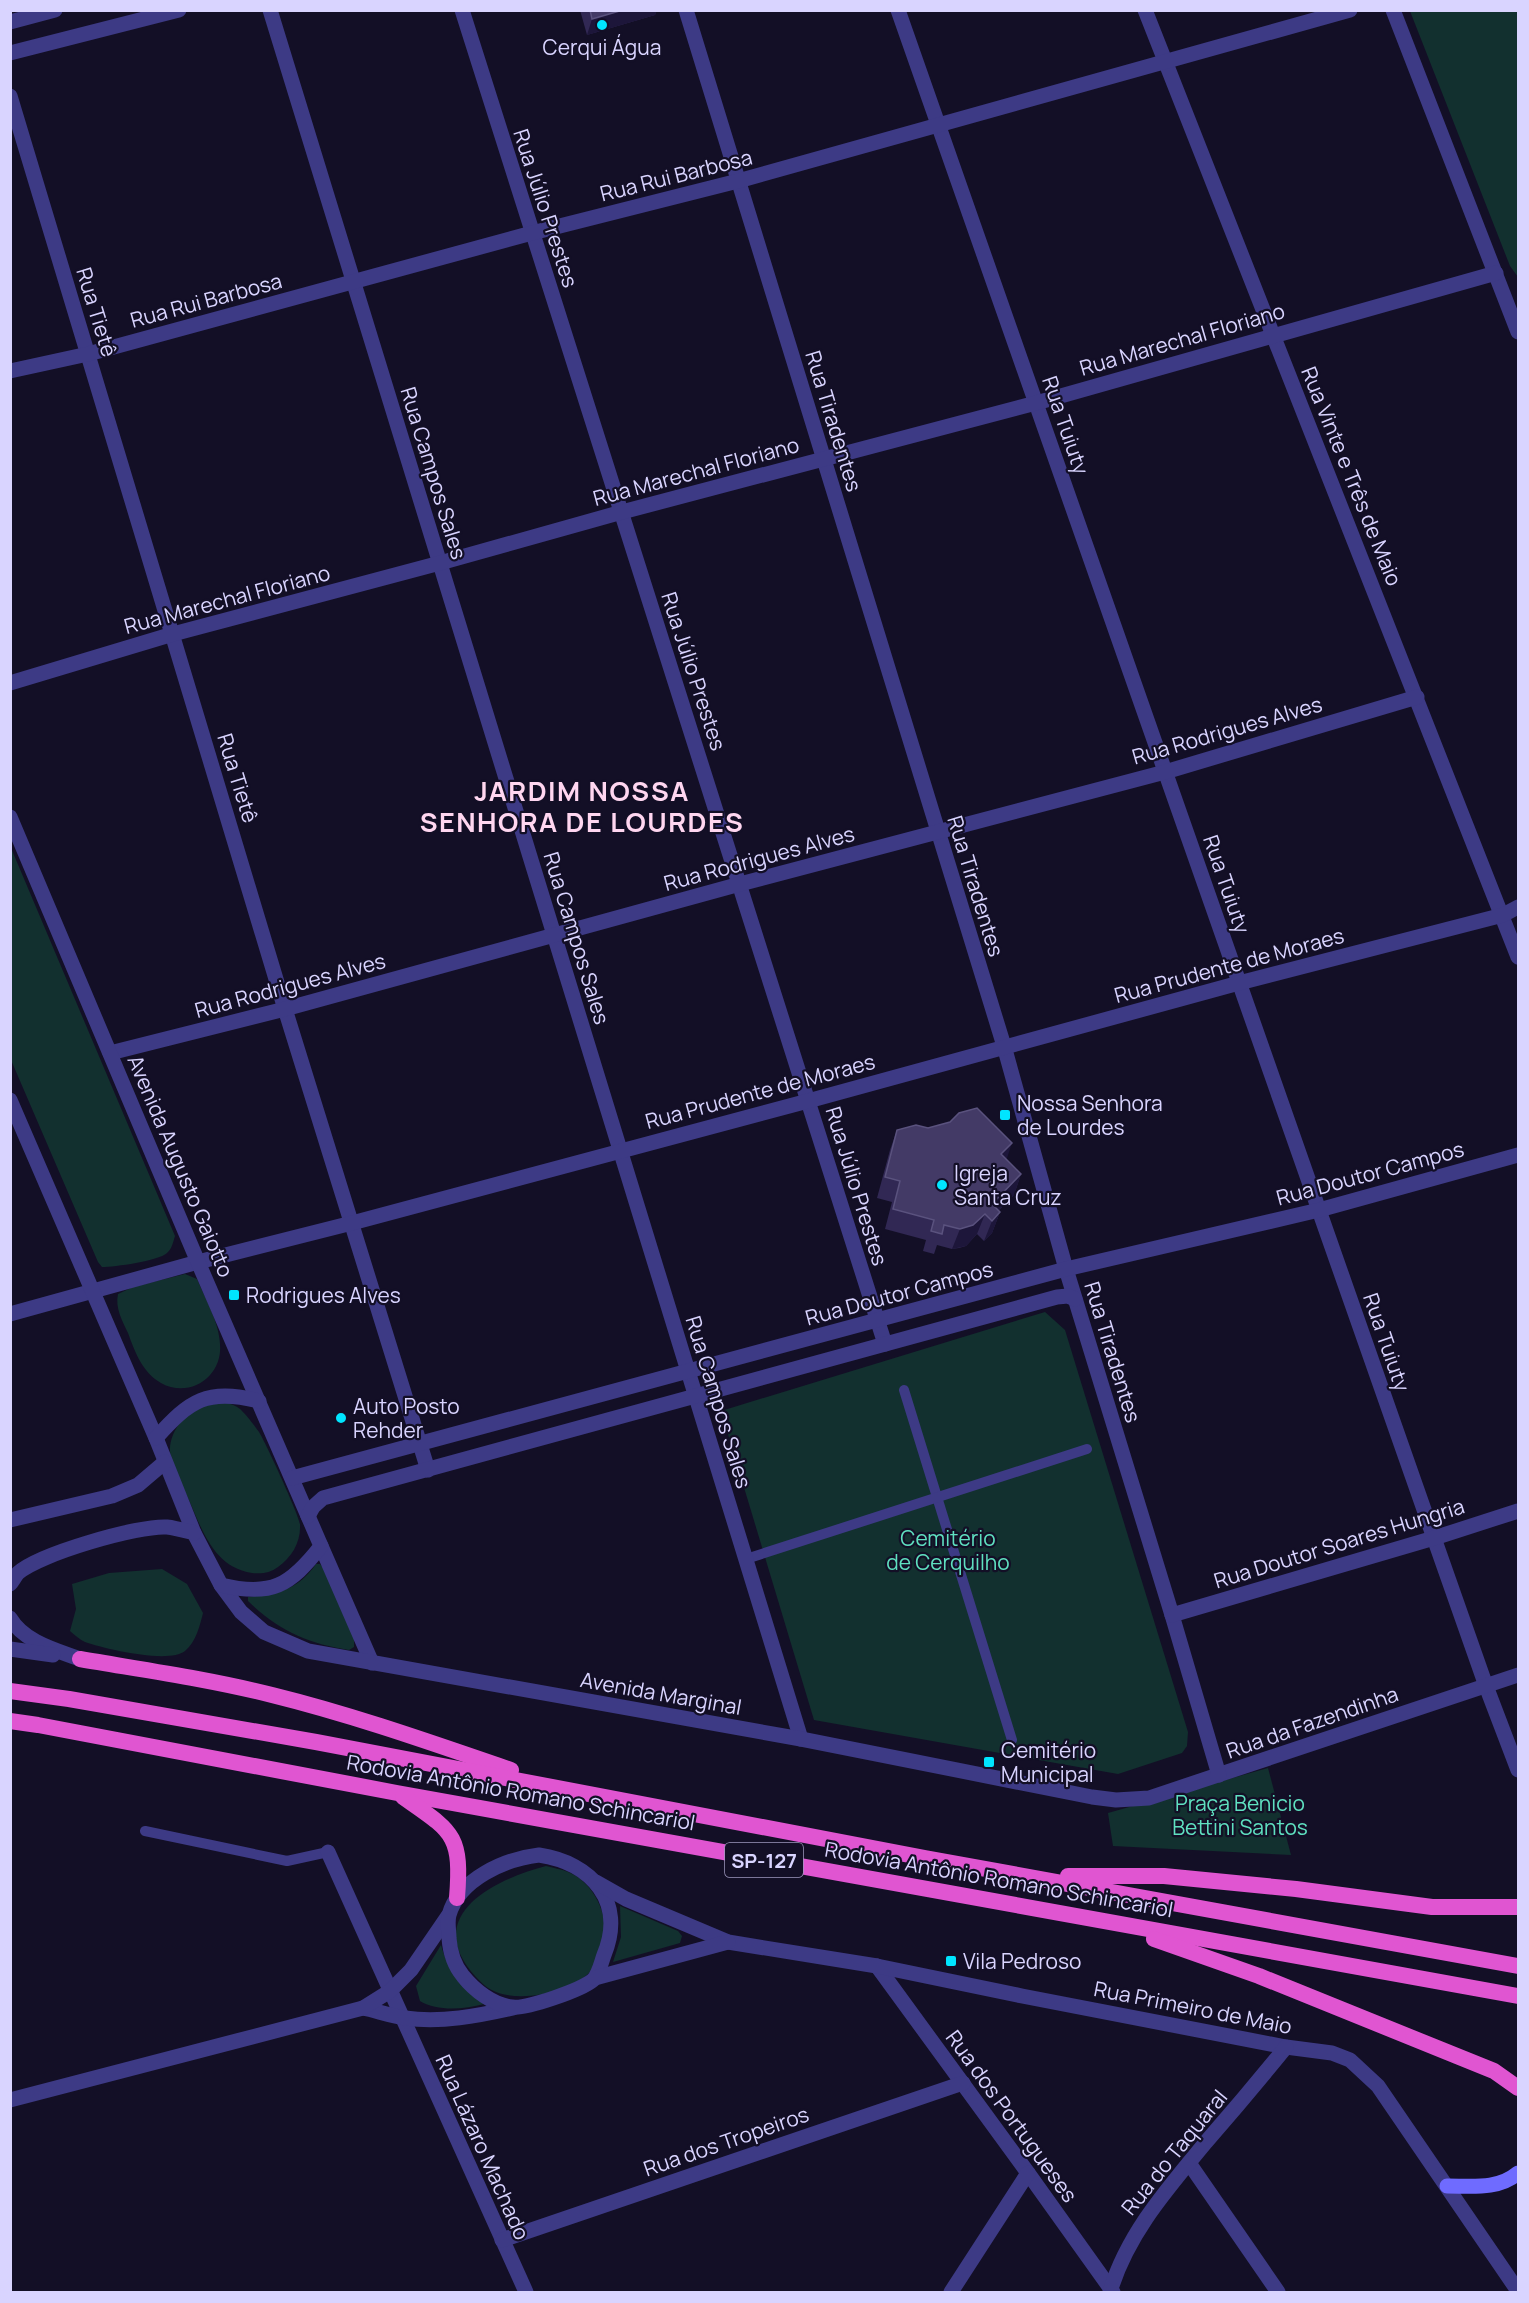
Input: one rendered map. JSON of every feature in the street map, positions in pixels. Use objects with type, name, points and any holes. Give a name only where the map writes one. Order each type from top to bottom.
[{"type":"highway","points":[[80,1659],[189,1677],[271,1695],[360,1719],[572,1790]]},
{"type":"highway","name":"Rodovia Antônio Romano Schincariol","points":[[10,1691],[81,1701],[292,1738],[1518,1966]]},
{"type":"highway","name":"Rodovia Antônio Romano Schincariol","points":[[10,1721],[1518,1996]]},
{"type":"highway","points":[[398,1793],[442,1824],[454,1842],[460,1866],[457,1898]]},
{"type":"highway","points":[[1026,1876],[1164,1876],[1296,1889],[1432,1907],[1518,1907]]},
{"type":"highway","points":[[1079,1917],[1178,1946],[1258,1976],[1494,2071],[1518,2088]]},
{"type":"main road","points":[[1447,2186],[1486,2187],[1503,2184],[1518,2173]]},
{"type":"street","points":[[10,22],[55,10]]},
{"type":"street","points":[[10,53],[179,10]]},
{"type":"street","name":"Rua Campos Sales","points":[[270,10],[801,1739]]},
{"type":"street","name":"Rua Júlio Prestes","points":[[462,10],[885,1344]]},
{"type":"street","name":"Rua Tiradentes","points":[[686,10],[1004,1046],[1066,1269],[1219,1775]]},
{"type":"street","name":"Rua Tuiuty","points":[[898,10],[1486,1686],[1518,1770]]},
{"type":"street","name":"Rua Vinte e Três de Maio","points":[[1145,10],[1518,957]]},
{"type":"street","name":"Rua Rui Barbosa","points":[[10,371],[88,354],[532,233],[738,181],[1350,10]]},
{"type":"street","points":[[1393,10],[1518,327]]},
{"type":"street","name":"Rua Tietê","points":[[10,96],[285,1009],[428,1470]]},
{"type":"street","name":"Rua Marechal Floriano","points":[[10,683],[173,634],[1035,403],[1273,334],[1496,273]]},
{"type":"street","name":"Rua Rodrigues Alves","points":[[110,1053],[285,1009],[740,884],[1165,772],[1417,697]]},
{"type":"street","name":"Avenida Augusto Gaiotto","points":[[10,817],[198,1262],[372,1663]]},
{"type":"street","name":"Rua Prudente de Moraes","points":[[10,1314],[808,1101],[1239,983],[1503,915],[1518,907]]},
{"type":"street","points":[[10,1100],[94,1292],[194,1533],[221,1585],[242,1590],[260,1590],[279,1586],[298,1574],[321,1546]]},
{"type":"street","name":"Rua Doutor Campos","points":[[292,1478],[1066,1269],[1319,1210],[1518,1155]]},
{"type":"street","points":[[308,1516],[313,1507],[323,1498],[1057,1298],[1068,1296],[1075,1299]]},
{"type":"street","points":[[156,1438],[181,1411],[202,1399],[234,1395],[259,1401]]},
{"type":"street","points":[[10,1520],[112,1496],[138,1485],[165,1462]]},
{"type":"street","name":"Rua Doutor Soares Hungria","points":[[1172,1615],[1518,1511]]},
{"type":"street","points":[[10,1584],[18,1573],[38,1561],[65,1550],[140,1529],[167,1527],[194,1533]]},
{"type":"street","name":"Avenida Marginal","points":[[221,1585],[241,1612],[264,1632],[308,1651],[801,1739],[1116,1800]]},
{"type":"street","points":[[10,1618],[16,1627],[41,1644],[80,1659]]},
{"type":"street","points":[[10,1649],[80,1659]]},
{"type":"street","name":"Rua da Fazendinha","points":[[1116,1800],[1149,1798],[1518,1675]]},
{"type":"street","name":"Rua Lázaro Machado","points":[[328,1852],[525,2292]]},
{"type":"street","points":[[10,2100],[363,2008],[390,1991],[411,1970],[448,1916],[457,1898],[473,1881],[524,1857],[554,1857],[570,1863],[596,1882],[611,1911],[608,1946],[595,1978],[572,1993],[480,2015],[425,2020],[402,2018],[363,2008]]},
{"type":"street","name":"Rua Primeiro de Maio","points":[[596,1882],[627,1899],[728,1942],[877,1966],[1286,2047],[1332,2053],[1350,2060],[1378,2086],[1447,2186]]},
{"type":"street","points":[[448,1916],[449,1945],[453,1962],[463,1976],[480,1992],[498,2003],[513,2008]]},
{"type":"street","name":"Rua Primeiro de Maio","points":[[595,1978],[728,1942]]},
{"type":"street","name":"Rua dos Portugueses","points":[[877,1966],[1028,2173],[1111,2292]]},
{"type":"street","name":"Rua do Taquaral","points":[[1111,2292],[1121,2262],[1140,2227],[1189,2163],[1286,2047]]},
{"type":"street","name":"Rua dos Tropeiros","points":[[502,2240],[963,2083]]},
{"type":"street","points":[[1189,2163],[1278,2292]]},
{"type":"street","points":[[951,2292],[1028,2173]]},
{"type":"street","points":[[1447,2186],[1518,2290]]},
{"type":"lane","points":[[904,1390],[1012,1740]]},
{"type":"lane","points":[[746,1559],[1087,1449]]},
{"type":"lane","points":[[145,1831],[287,1862],[328,1852]]},
{"type":"green space","points":[[1410,11],[1518,11],[1518,277],[1510,266]]},
{"type":"green space","points":[[11,848],[175,1236],[169,1251],[155,1259],[108,1267],[102,1267],[98,1262],[11,1060]]},
{"type":"green space","points":[[185,1274],[197,1279],[214,1319],[220,1344],[216,1366],[210,1375],[202,1382],[182,1388],[161,1383],[144,1367],[121,1319],[117,1299],[118,1294],[133,1287]]},
{"type":"green space","name":"Cemitério de Cerquilho","points":[[1045,1312],[1065,1330],[1188,1732],[1187,1746],[1182,1753],[1118,1774],[814,1720],[721,1411]]},
{"type":"green space","points":[[226,1402],[240,1409],[259,1432],[282,1479],[300,1524],[299,1537],[291,1554],[278,1567],[266,1573],[252,1573],[239,1569],[218,1555],[204,1534],[172,1463],[170,1444],[185,1417],[204,1406]]},
{"type":"green space","points":[[316,1564],[320,1564],[323,1568],[354,1638],[354,1647],[349,1650],[320,1644],[294,1634],[270,1620],[248,1601],[248,1597],[278,1592],[294,1585],[302,1580]]},
{"type":"green space","points":[[162,1569],[187,1584],[203,1613],[195,1638],[185,1651],[177,1655],[165,1656],[136,1654],[85,1642],[70,1631],[76,1609],[72,1584],[109,1573]]},
{"type":"green space","name":"Praça Benicio Bettini Santos","points":[[1268,1768],[1291,1855],[1113,1846],[1108,1813]]},
{"type":"green space","points":[[546,1866],[576,1876],[598,1901],[605,1926],[597,1959],[589,1973],[567,1987],[552,1992],[521,1996],[494,1991],[483,1984],[464,1962],[456,1942],[458,1924],[467,1908],[482,1894],[501,1882]]},
{"type":"green space","points":[[620,1906],[678,1931],[682,1936],[680,1943],[613,1962],[621,1937]]},
{"type":"green space","points":[[441,1945],[457,1978],[484,2004],[443,2008],[420,2001],[416,1986]]},
{"type":"building","points":[[590,10],[623,10],[592,19]]},
{"type":"building","name":"Igreja Santa Cruz","points":[[977,1108],[1012,1143],[1001,1154],[1021,1174],[992,1204],[1000,1212],[992,1221],[985,1214],[973,1225],[960,1229],[944,1225],[942,1234],[931,1231],[934,1220],[893,1209],[900,1181],[885,1177],[897,1130],[916,1125],[928,1128],[950,1122],[959,1113]]},
{"type":"place","name":"Cerqui Água","points":[[602,25]]},
{"type":"place","name":"Nossa Senhora de Lourdes","points":[[1005,1115]]},
{"type":"place","name":"Igreja Santa Cruz","points":[[942,1185]]},
{"type":"place","name":"Rodrigues Alves","points":[[234,1295]]},
{"type":"place","name":"Auto Posto Rehder","points":[[341,1418]]},
{"type":"place","name":"Cemitério Municipal","points":[[989,1762]]},
{"type":"place","name":"Vila Pedroso","points":[[951,1961]]},
{"type":"district","name":"JARDIM NOSSA SENHORA DE LOURDES","points":[[582,806]]}]
